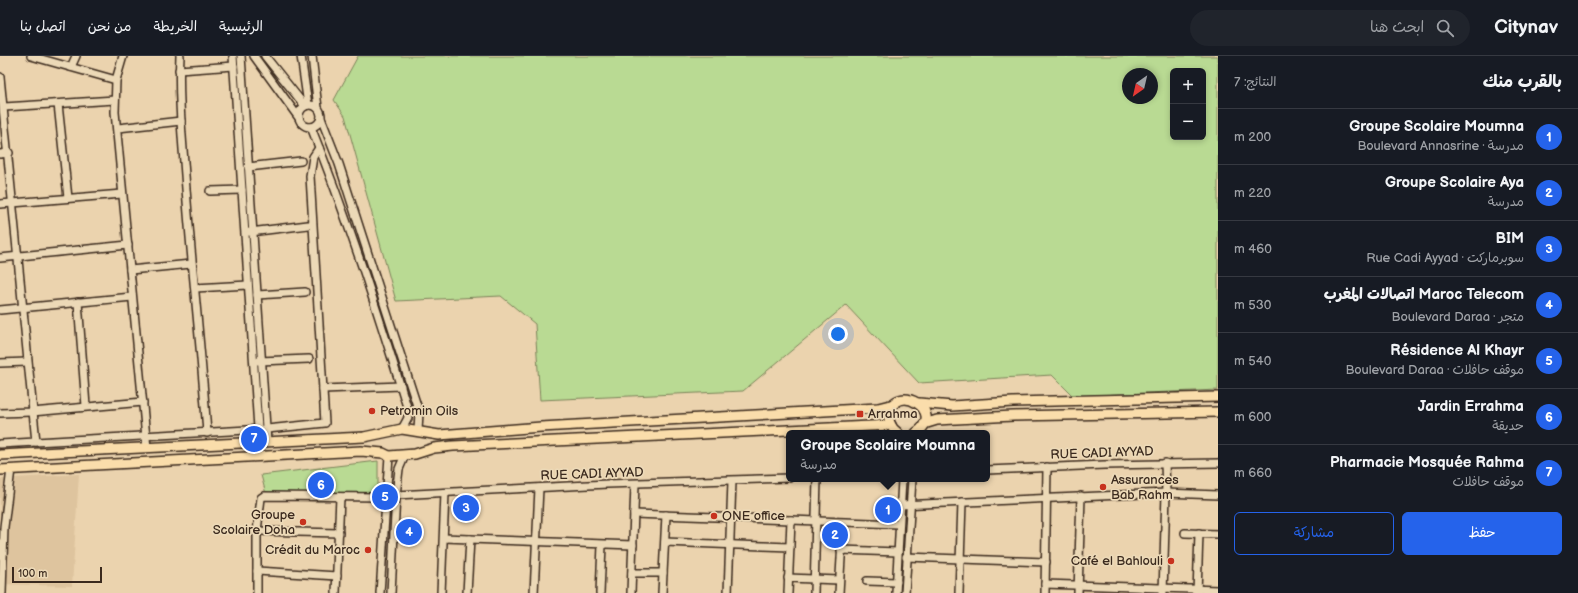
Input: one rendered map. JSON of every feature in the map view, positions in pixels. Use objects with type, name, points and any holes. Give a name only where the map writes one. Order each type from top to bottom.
[{"type":"main road","points":[[0,455],[364,437],[402,429],[428,434],[878,408],[894,404],[905,399],[911,399],[919,403],[952,406],[1013,402],[1218,397]]},
{"type":"main road","points":[[919,403],[925,412],[924,424],[919,430]]},
{"type":"main road","points":[[894,404],[889,414],[891,425],[895,430]]},
{"type":"main road","points":[[924,424],[936,420],[1013,416],[1218,412]]},
{"type":"main road","points":[[0,470],[361,451],[386,454],[405,454],[419,453],[441,447],[470,445],[891,425]]},
{"type":"main road","points":[[384,434],[380,443],[386,454]]},
{"type":"main road","points":[[427,450],[432,443],[428,434]]},
{"type":"street","points":[[31,56],[116,80]]},
{"type":"street","points":[[61,64],[64,56]]},
{"type":"street","points":[[71,67],[76,56]]},
{"type":"street","points":[[123,56],[116,80],[115,100],[122,194],[147,448]]},
{"type":"street","points":[[180,56],[179,70],[181,122],[191,264],[195,288],[207,433]]},
{"type":"street","points":[[233,56],[248,284],[267,429],[263,443]]},
{"type":"street","points":[[241,56],[257,295],[259,429],[263,443]]},
{"type":"street","points":[[254,56],[303,125],[311,127],[318,124],[321,118]]},
{"type":"street","points":[[265,56],[307,105],[318,108]]},
{"type":"street","points":[[301,56],[307,105]]},
{"type":"street","points":[[312,56],[318,108],[339,164],[418,412],[418,431]]},
{"type":"street","points":[[179,70],[234,66]]},
{"type":"street","points":[[0,77],[9,153],[12,203],[19,256],[27,362],[36,442]]},
{"type":"street","points":[[4,107],[115,100]]},
{"type":"street","points":[[58,104],[68,198]]},
{"type":"street","points":[[299,118],[300,111],[307,105]]},
{"type":"street","points":[[118,128],[181,122]]},
{"type":"street","points":[[311,127],[343,211],[400,386],[408,413],[406,422],[402,429]]},
{"type":"street","points":[[0,444],[207,433],[325,423],[310,176],[313,157],[319,148]]},
{"type":"street","points":[[0,154],[9,153]]},
{"type":"street","points":[[248,167],[301,161]]},
{"type":"street","points":[[210,191],[242,190]]},
{"type":"street","points":[[0,204],[122,194]]},
{"type":"street","points":[[244,233],[308,225]]},
{"type":"street","points":[[0,258],[128,245]]},
{"type":"street","points":[[130,270],[191,264]]},
{"type":"street","points":[[195,288],[248,284]]},
{"type":"street","points":[[257,295],[305,292]]},
{"type":"street","points":[[0,310],[132,297]]},
{"type":"street","points":[[78,302],[86,406]]},
{"type":"street","points":[[258,361],[309,359]]},
{"type":"street","points":[[0,363],[27,362]]},
{"type":"street","points":[[323,389],[400,386]]},
{"type":"street","points":[[0,413],[32,412],[143,402]]},
{"type":"street","points":[[380,593],[386,454]]},
{"type":"street","points":[[391,593],[396,495],[399,470],[405,454]]},
{"type":"street","points":[[1163,590],[1166,493],[1165,463]]},
{"type":"street","name":"RUE CADI AYYAD","points":[[990,470],[1165,463],[1218,463]]},
{"type":"street","points":[[1045,593],[1047,467]]},
{"type":"street","points":[[2,593],[4,527],[11,470]]},
{"type":"street","name":"RUE CADI AYYAD","points":[[396,495],[786,478]]},
{"type":"street","points":[[728,593],[732,517],[732,481]]},
{"type":"street","points":[[814,593],[817,482]]},
{"type":"street","points":[[896,593],[902,482]]},
{"type":"street","points":[[905,593],[912,482]]},
{"type":"street","points":[[631,593],[635,484]]},
{"type":"street","points":[[534,593],[539,488]]},
{"type":"street","points":[[441,593],[445,492]]},
{"type":"street","points":[[900,505],[1166,493],[1218,495]]},
{"type":"street","points":[[257,593],[257,531],[260,501],[264,496],[385,497]]},
{"type":"street","points":[[1078,593],[1081,496]]},
{"type":"street","points":[[336,593],[340,497]]},
{"type":"street","points":[[959,593],[962,502]]},
{"type":"street","points":[[634,514],[899,524]]},
{"type":"street","points":[[662,593],[666,515]]},
{"type":"street","points":[[788,593],[791,520]]},
{"type":"street","points":[[839,593],[842,523]]},
{"type":"street","points":[[257,531],[339,533]]},
{"type":"street","points":[[1185,533],[1218,534]]},
{"type":"street","points":[[1197,591],[1199,533]]},
{"type":"street","points":[[444,538],[633,545]]},
{"type":"street","points":[[467,593],[470,539]]},
{"type":"street","points":[[665,542],[790,547]]},
{"type":"street","points":[[600,593],[602,545]]},
{"type":"street","points":[[841,550],[898,552]]},
{"type":"street","points":[[906,557],[1046,562]]},
{"type":"street","points":[[257,571],[337,576]]},
{"type":"street","points":[[632,573],[663,573]]},
{"type":"street","points":[[788,578],[839,580]]},
{"type":"street","points":[[867,581],[897,582]]},
{"type":"street","points":[[1045,584],[1078,584],[1163,590],[1218,590]]},
{"type":"shaded area","points":[[79,474],[72,586],[0,584],[0,479]]},
{"type":"shaded area","points":[[1079,584],[1162,587],[1162,593],[1079,593]]},
{"type":"green space","points":[[358,56],[1218,56],[1218,390],[1073,396],[1052,375],[919,383],[846,305],[743,391],[540,400],[535,324],[501,296],[396,301],[345,116],[334,100]]},
{"type":"green space","points":[[378,461],[378,496],[266,494],[261,475]]},
{"type":"place","name":"Petromin Oils","points":[[372,411]]},
{"type":"place","name":"Arrahma","points":[[860,414]]},
{"type":"place","name":"Pharmacie Mosquée Rahma","points":[[254,439]]},
{"type":"place","name":"Jardin Errahma","points":[[321,485]]},
{"type":"place","name":"Assurances Bab Rahm","points":[[1103,487]]},
{"type":"place","name":"Résidence Al Khayr","points":[[385,497]]},
{"type":"place","name":"BIM","points":[[466,508]]},
{"type":"place","name":"Groupe Scolaire Moumna","points":[[888,510]]},
{"type":"place","name":"ONE office","points":[[714,516]]},
{"type":"place","name":"Groupe Scolaire Doha","points":[[303,522]]},
{"type":"place","name":"Maroc Telecom اتصالات المغرب","points":[[409,532]]},
{"type":"place","name":"Groupe Scolaire Aya","points":[[835,535]]},
{"type":"place","name":"Crédit du Maroc","points":[[368,550]]},
{"type":"place","name":"Café el Bahlouli","points":[[1171,561]]}]
